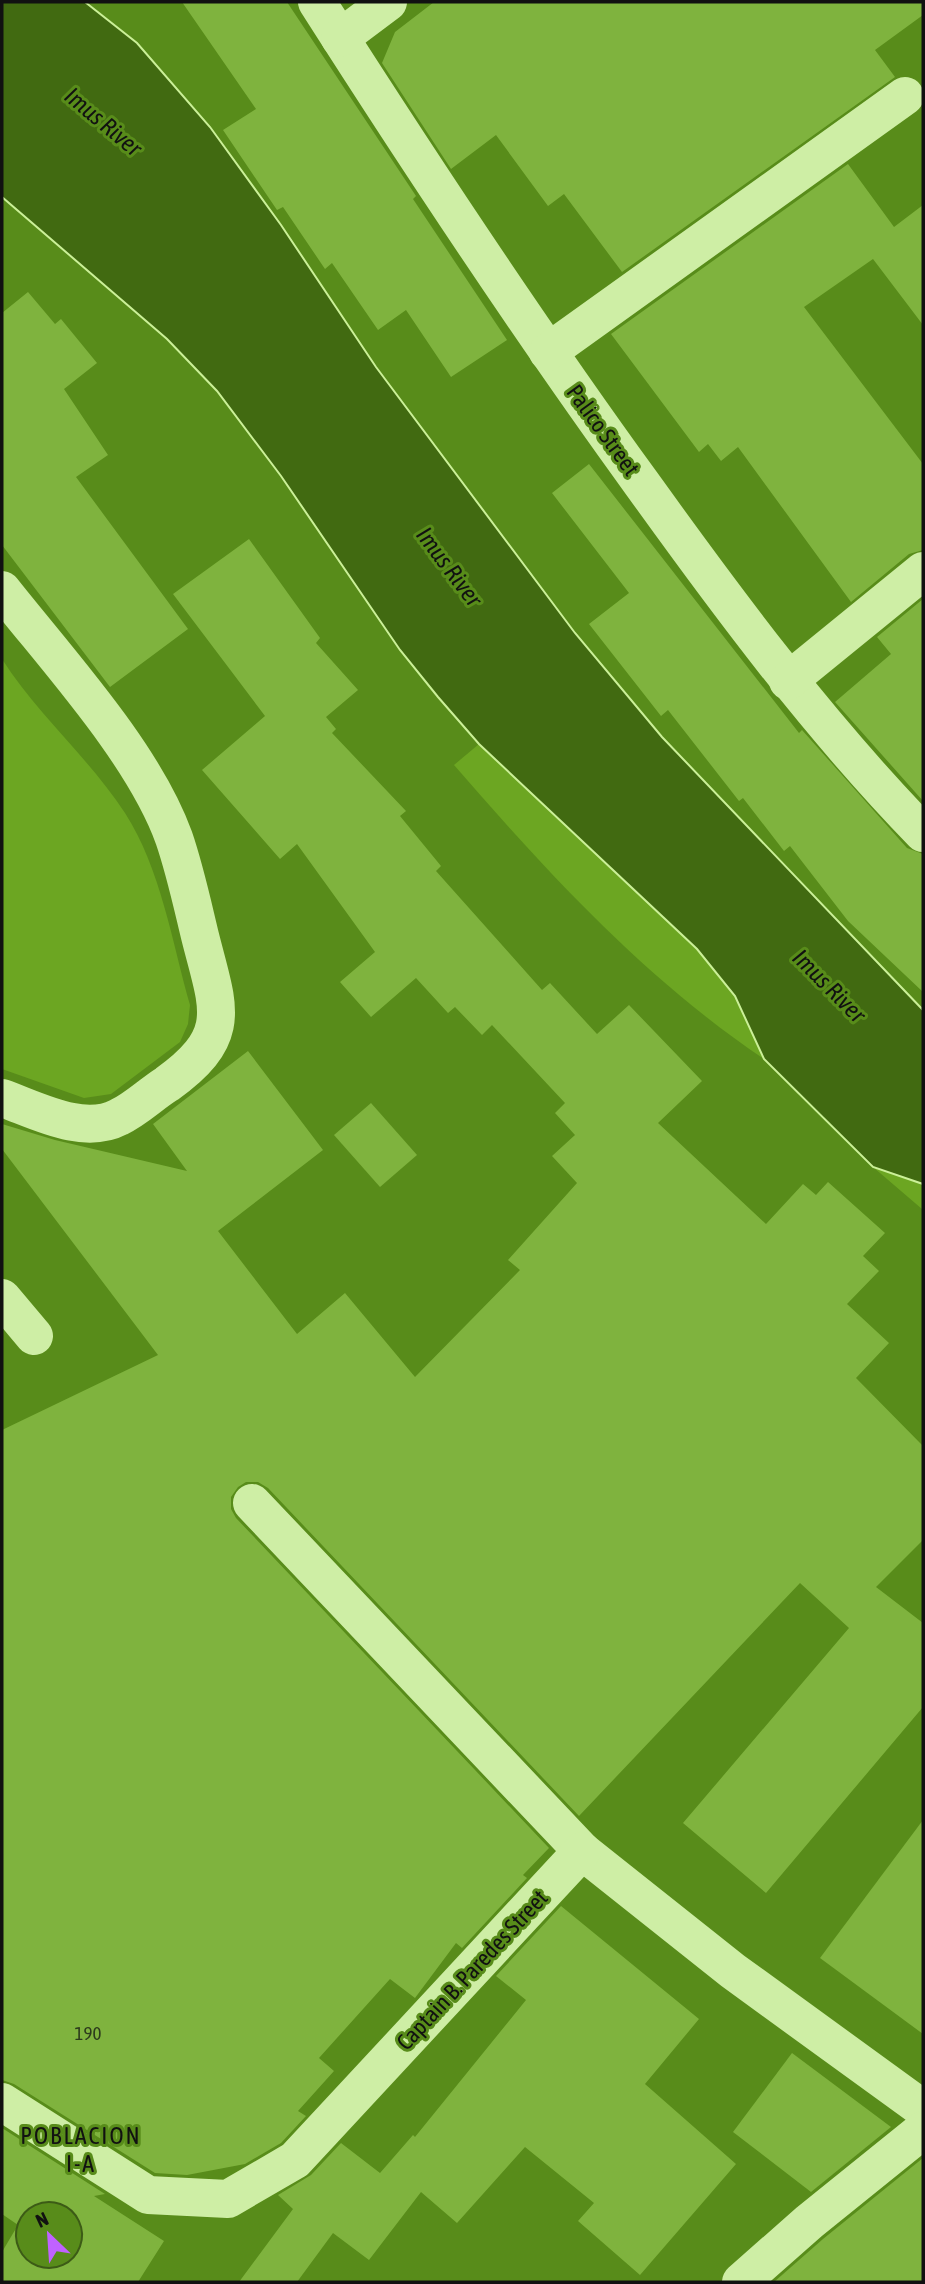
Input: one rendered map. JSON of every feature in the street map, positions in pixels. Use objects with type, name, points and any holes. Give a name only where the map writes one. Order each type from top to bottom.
[{"type":"street","name":"Palico Street","points":[[317,2],[548,352],[789,681],[830,733],[923,833]]},
{"type":"street","points":[[340,38],[388,2]]},
{"type":"street","points":[[548,352],[905,96]]},
{"type":"street","points":[[789,681],[923,571]]},
{"type":"street","points":[[2,590],[125,748],[153,793],[173,837],[189,891],[215,999],[217,1027],[199,1058],[119,1118],[97,1124],[76,1123],[2,1098]]},
{"type":"street","points":[[2,1298],[34,1336]]},
{"type":"street","points":[[252,1503],[582,1851],[733,1971],[923,2109]]},
{"type":"street","name":"Captain B. Paredes Street","points":[[2,2102],[148,2195],[228,2199],[295,2160],[582,1851]]},
{"type":"street","points":[[741,2282],[809,2222],[923,2130]]},
{"type":"shaded area","points":[[2,659],[31,699],[96,773],[125,813],[137,835],[157,882],[190,1005],[188,1024],[180,1042],[111,1094],[84,1098],[2,1069]]},
{"type":"shaded area","points":[[479,744],[697,949],[735,996],[764,1059],[720,1028],[638,959],[525,845],[454,765]]},
{"type":"shaded area","points":[[873,1167],[923,1184],[923,1211],[922,1209]]},
{"type":"water","name":"Imus River","points":[[2,2],[85,2],[137,43],[210,127],[281,225],[376,367],[575,633],[662,737],[923,1010],[923,1184],[873,1167],[764,1059],[735,996],[697,949],[479,744],[438,697],[400,650],[281,476],[217,391],[167,339],[2,197]]},
{"type":"building","points":[[182,2],[287,2],[416,196],[413,199],[507,340],[451,377],[406,310],[378,330],[332,263],[325,269],[283,207],[277,210],[223,130],[256,109]]},
{"type":"building","points":[[434,2],[923,2],[923,15],[875,50],[895,77],[622,272],[564,194],[548,206],[496,135],[451,169],[382,63],[395,32]]},
{"type":"building","points":[[848,164],[894,227],[923,205],[923,325],[873,259],[804,307],[923,464],[923,550],[909,554],[851,602],[738,447],[721,461],[708,444],[699,452],[611,334]]},
{"type":"building","points":[[28,292],[55,324],[61,319],[97,363],[64,389],[108,455],[76,477],[188,629],[110,687],[2,545],[2,313]]},
{"type":"building","points":[[589,464],[799,733],[802,730],[907,848],[923,854],[923,992],[848,921],[790,846],[784,851],[743,798],[739,801],[668,710],[661,716],[589,624],[629,593],[552,493]]},
{"type":"building","points":[[249,539],[320,638],[316,643],[358,690],[326,717],[336,729],[332,733],[406,811],[400,816],[441,866],[436,871],[542,990],[550,983],[597,1034],[629,1005],[702,1081],[658,1123],[766,1224],[803,1184],[816,1195],[828,1182],[885,1233],[863,1256],[879,1271],[847,1304],[889,1343],[856,1378],[923,1446],[923,1540],[876,1587],[923,1623],[923,1707],[766,1893],[683,1823],[849,1628],[800,1583],[579,1816],[268,1488],[258,1482],[246,1482],[238,1487],[231,1497],[231,1509],[236,1518],[549,1848],[523,1875],[527,1878],[462,1948],[456,1943],[415,1998],[390,1979],[319,2058],[334,2071],[298,2111],[306,2116],[281,2143],[245,2164],[187,2175],[155,2173],[14,2084],[2,2080],[2,1430],[158,1355],[2,1149],[2,1124],[55,1140],[187,1171],[153,1124],[248,1051],[323,1150],[218,1231],[297,1334],[345,1293],[415,1377],[520,1270],[508,1260],[577,1183],[552,1156],[575,1135],[555,1113],[565,1103],[492,1025],[482,1035],[455,1007],[448,1013],[416,978],[371,1017],[340,982],[375,952],[297,844],[280,859],[202,770],[265,716],[173,594]]},
{"type":"building","points":[[923,599],[923,801],[835,702],[891,654],[877,637]]},
{"type":"building","points":[[371,1103],[417,1155],[380,1187],[334,1135]]},
{"type":"building","points":[[923,1820],[923,2034],[820,1958]]},
{"type":"building","points":[[561,1906],[699,2019],[645,2084],[736,2164],[640,2275],[578,2221],[594,2203],[525,2147],[457,2223],[421,2192],[369,2260],[333,2233],[297,2282],[239,2282],[293,2209],[278,2195],[311,2175],[341,2143],[380,2173],[413,2135],[415,2137],[526,2000],[496,1976]]},
{"type":"building","points":[[792,2053],[891,2127],[811,2192],[733,2132]]},
{"type":"building","points":[[2,2128],[105,2194],[94,2196],[164,2241],[138,2282],[2,2282],[2,2252],[14,2232],[14,2270],[84,2270],[84,2200],[14,2200],[14,2222],[2,2214]]},
{"type":"building","points":[[923,2158],[923,2282],[774,2282],[823,2239]]},
{"type":"district","name":"POBLACION I-A","points":[[81,2150]]}]
